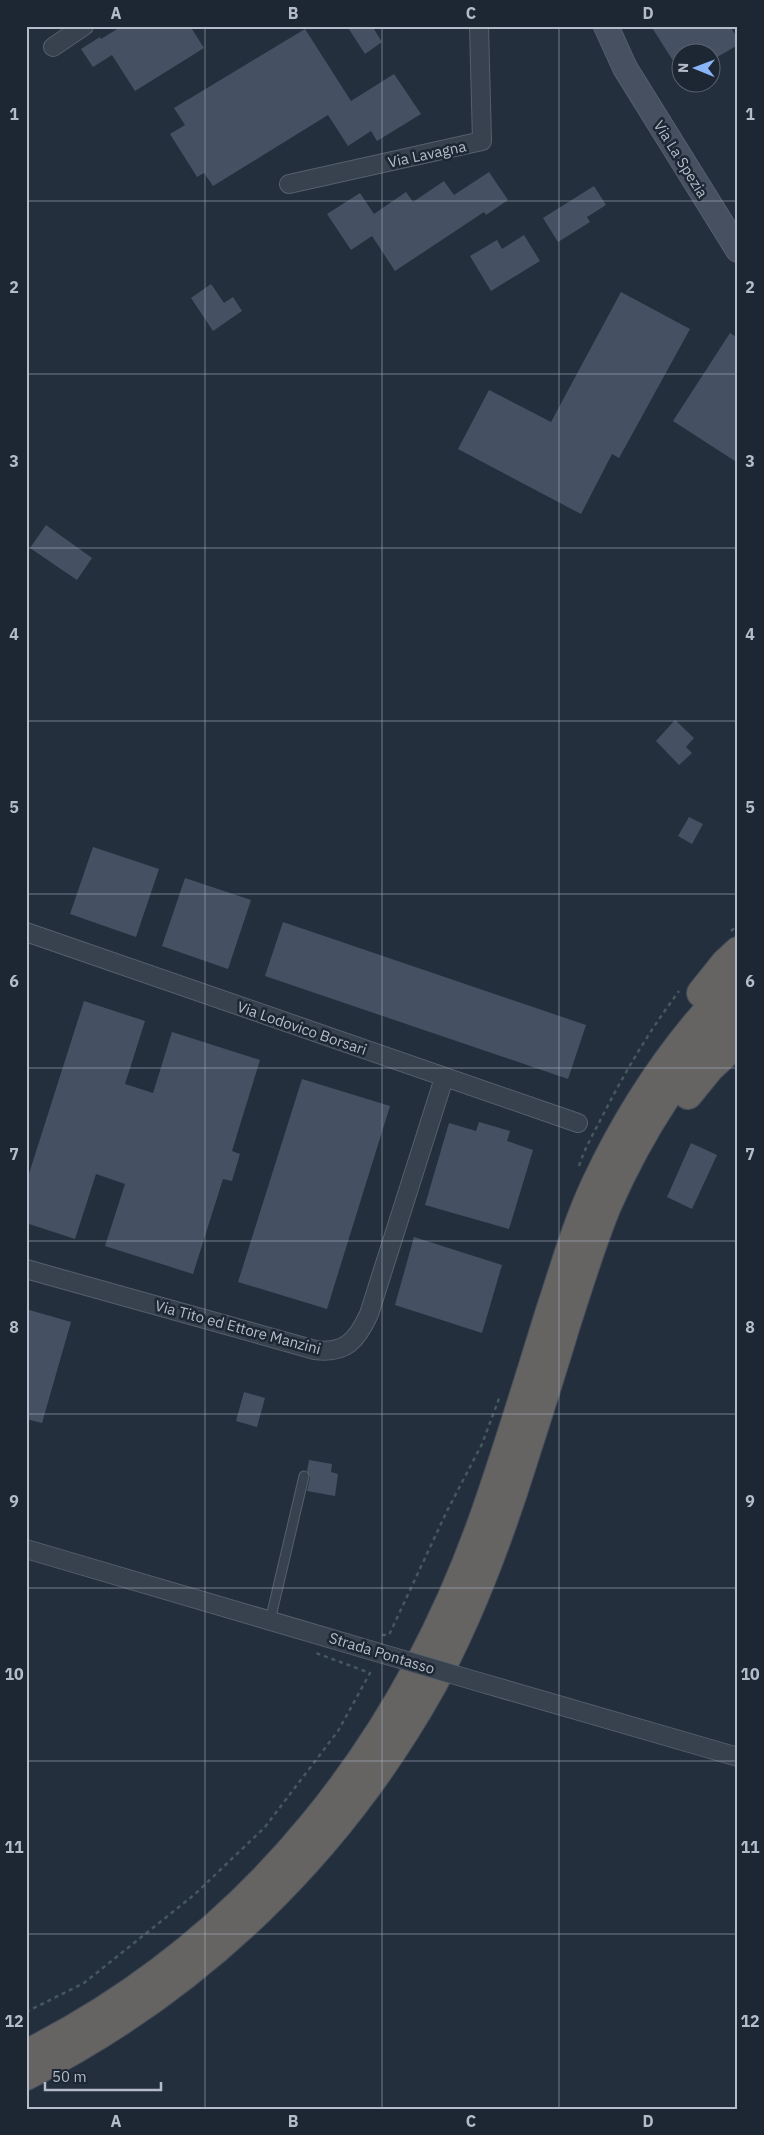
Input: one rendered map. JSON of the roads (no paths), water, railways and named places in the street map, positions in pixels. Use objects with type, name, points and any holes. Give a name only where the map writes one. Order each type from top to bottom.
[{"type":"highway","points":[[597,1205],[589,1193],[603,1154],[638,1085],[689,1009],[725,963],[732,943]]},
{"type":"highway","points":[[26,2076],[73,2051],[131,2015],[172,1986],[224,1944],[273,1898],[307,1862],[350,1810],[390,1755],[433,1684],[483,1577],[511,1498],[582,1274],[597,1205],[618,1140],[657,1076],[692,1029],[738,978]]},
{"type":"highway","points":[[26,2054],[78,2026],[128,1993],[165,1967],[217,1924],[266,1877],[300,1840],[353,1774],[381,1732],[427,1652],[472,1552],[573,1240],[628,1164],[670,1091],[699,1051],[738,1007]]},
{"type":"highway","points":[[597,1205],[710,1068],[738,1042]]},
{"type":"main road","name":"Via La Spezia","points":[[591,26],[603,44],[625,68]]},
{"type":"main road","name":"Via La Spezia","points":[[606,26],[625,68],[736,245]]},
{"type":"street","points":[[52,47],[84,26]]},
{"type":"street","name":"Via Lavagna","points":[[289,184],[482,142],[479,26]]},
{"type":"street","name":"Via Lodovico Borsari","points":[[26,932],[578,1123]]},
{"type":"street","name":"Via Tito ed Ettore Manzini","points":[[26,1269],[315,1350],[336,1350],[351,1342],[360,1333],[369,1314],[444,1078]]},
{"type":"street","name":"Strada Pontasso","points":[[26,1549],[270,1621],[304,1630],[377,1643],[479,1682],[738,1756]]},
{"type":"lane","points":[[270,1621],[304,1476]]}]
